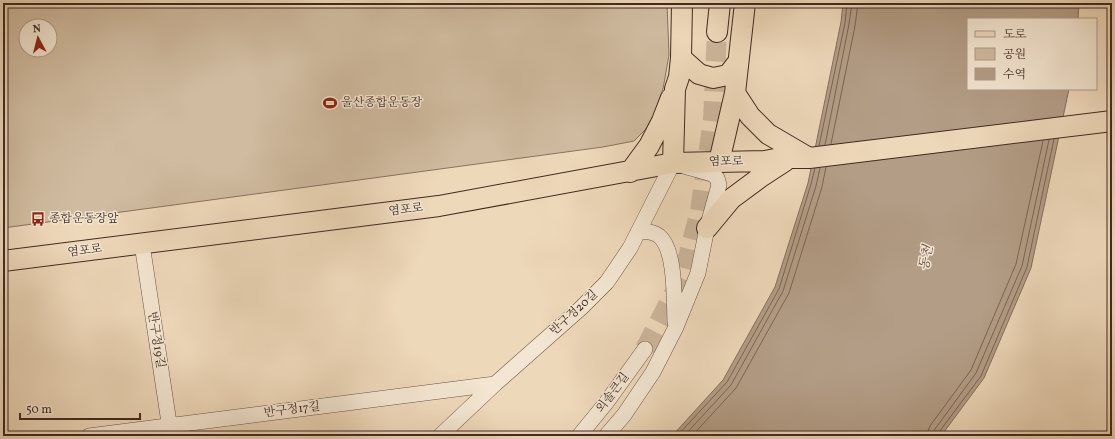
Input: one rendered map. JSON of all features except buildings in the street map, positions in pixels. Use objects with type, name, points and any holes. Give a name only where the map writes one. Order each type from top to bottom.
[{"type":"main road","points":[[630,172],[649,146],[662,121],[675,89],[681,58],[682,3]]},
{"type":"main road","points":[[717,32],[720,3]]},
{"type":"main road","points":[[718,162],[735,93],[745,3]]},
{"type":"main road","points":[[681,58],[699,74],[713,78],[728,75],[738,62]]},
{"type":"main road","points":[[673,163],[675,89]]},
{"type":"main road","points":[[707,228],[731,199],[762,176],[800,158],[768,134],[750,116],[735,93]]},
{"type":"main road","name":"염포로","points":[[3,261],[439,206],[673,163],[765,161],[800,158],[1112,120]]},
{"type":"street","points":[[606,436],[624,415],[653,372],[676,327],[698,273],[707,228],[719,185],[717,178],[712,174],[673,163]]},
{"type":"street","name":"반구정20길","points":[[440,436],[495,384],[581,308],[607,282],[630,248],[673,163]]},
{"type":"street","points":[[638,232],[649,231],[659,236],[669,251],[673,272],[676,327]]},
{"type":"street","name":"반구정19길","points":[[142,244],[170,431]]},
{"type":"street","name":"외솔큰길","points":[[579,436],[606,403],[645,350]]},
{"type":"street","name":"반구정17길","points":[[89,436],[170,431],[495,384]]},
{"type":"green space","name":"울산종합운동장","points":[[3,3],[667,3],[669,55],[663,89],[653,117],[646,129],[634,141],[603,147],[3,228]]},
{"type":"water","name":"동천","points":[[843,3],[1079,3],[1078,18],[967,18],[967,90],[1069,90],[1031,268],[984,378],[941,436],[672,436],[723,380],[775,287],[808,183],[841,22]]},
{"type":"tunnel","points":[[645,349],[683,276],[700,211],[713,120],[717,32]]},
{"type":"place","name":"울산종합운동장","points":[[330,103]]},
{"type":"place","name":"종합운동장앞","points":[[38,219]]}]
